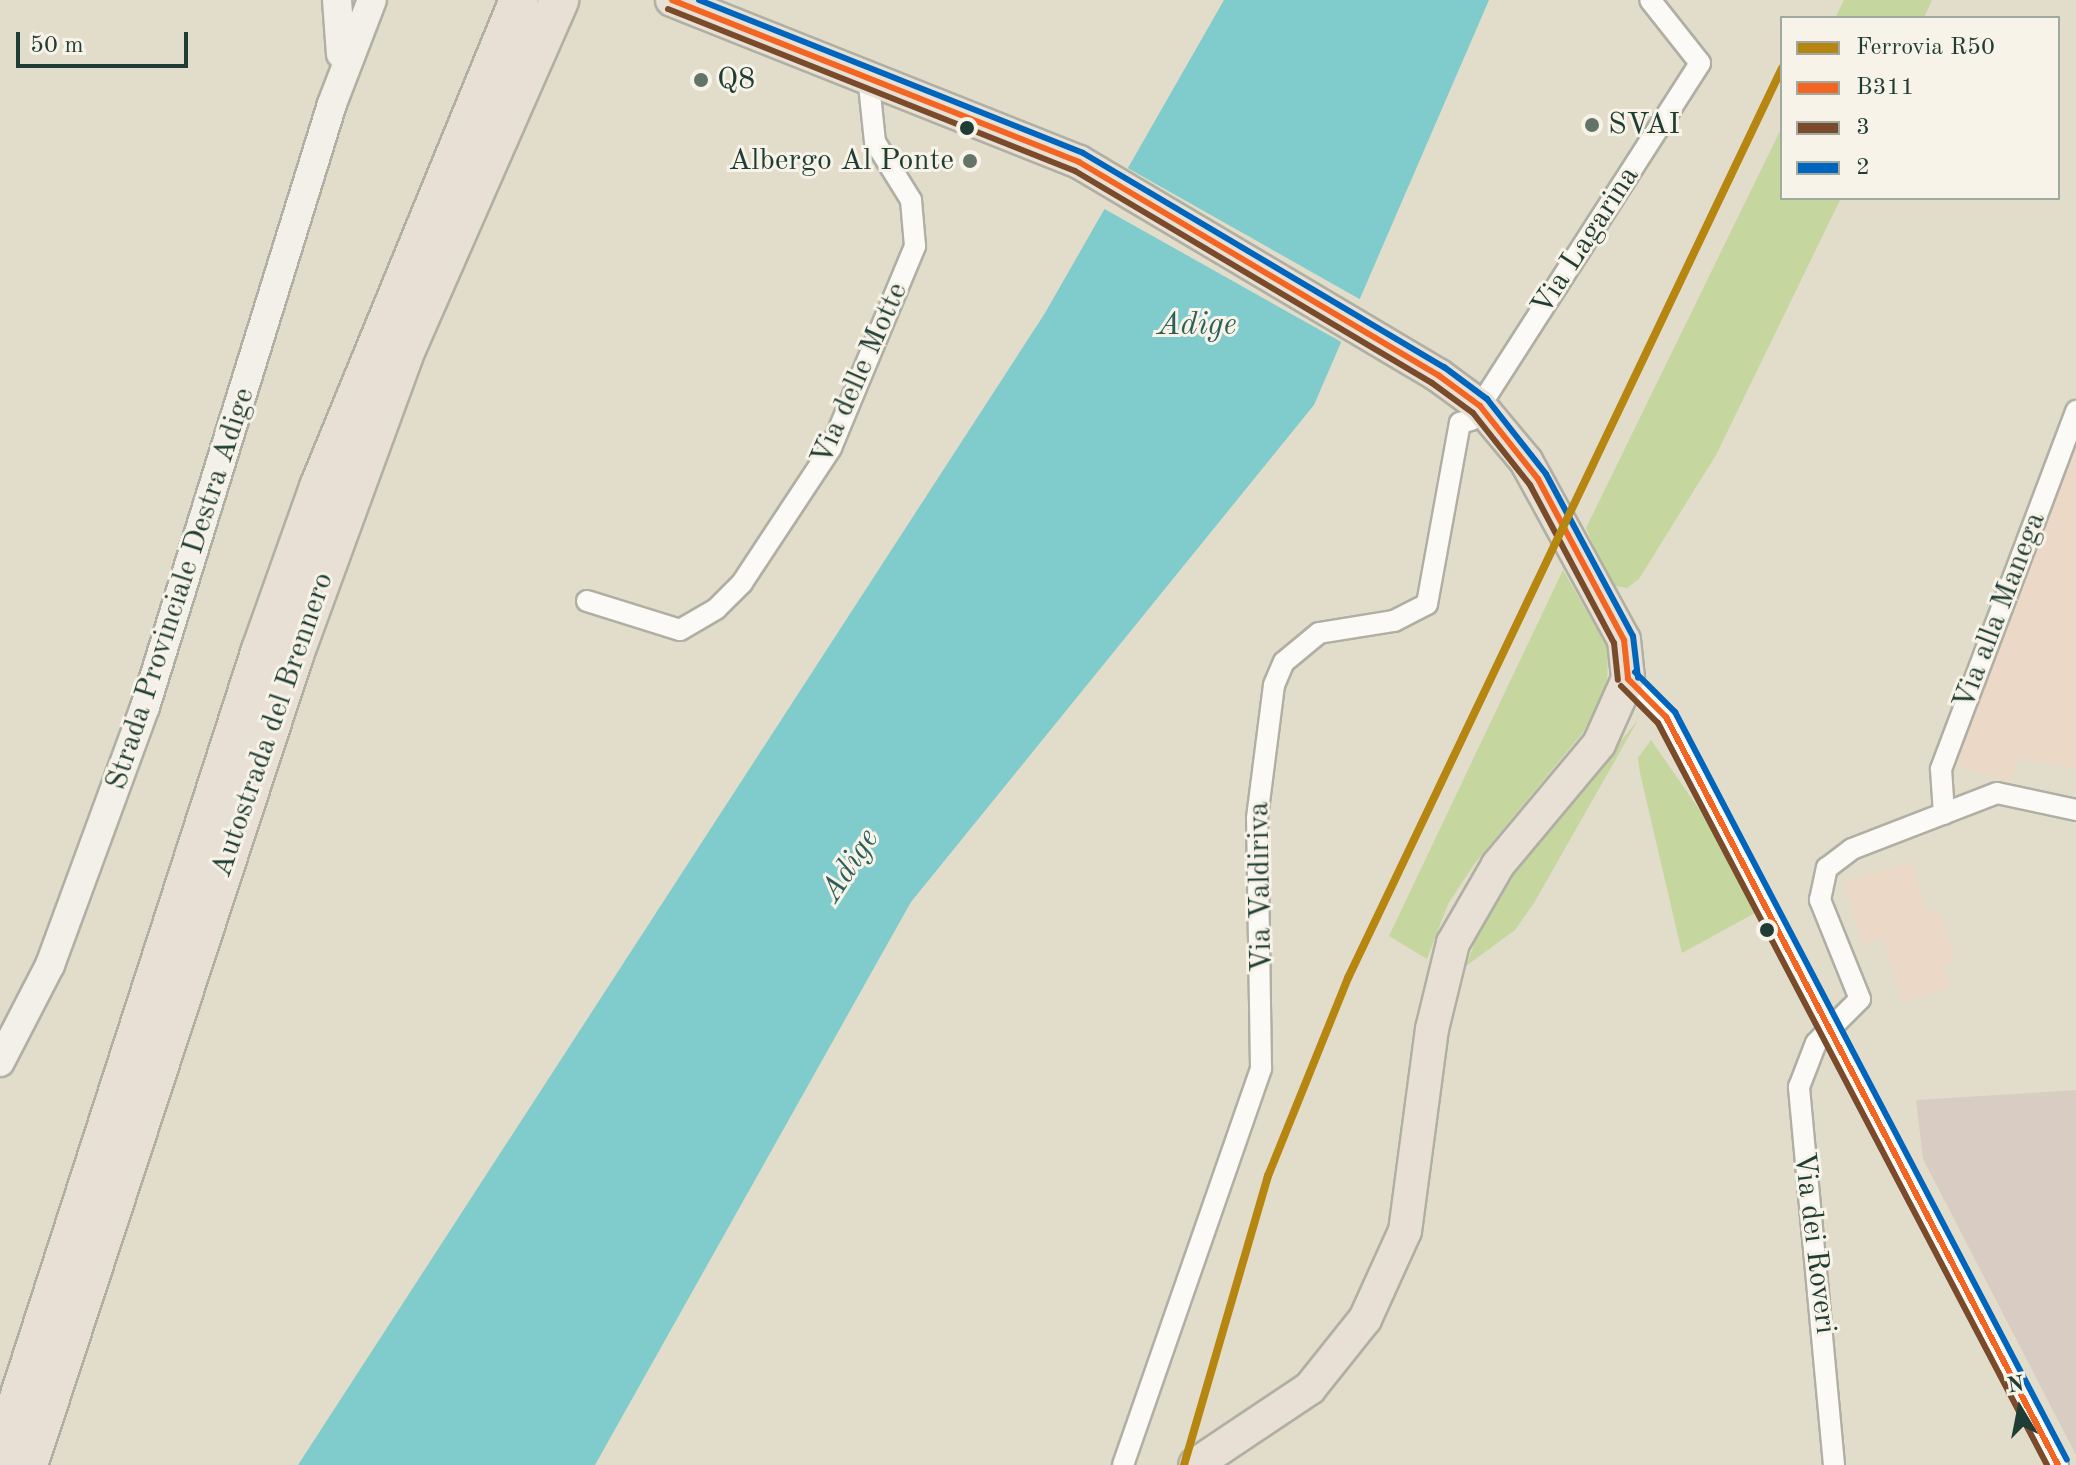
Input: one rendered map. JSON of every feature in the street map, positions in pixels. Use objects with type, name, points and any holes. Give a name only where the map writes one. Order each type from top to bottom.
[{"type":"highway","name":"Autostrada del Brennero","points":[[0,1457],[282,591],[519,0]]},
{"type":"highway","name":"Autostrada del Brennero","points":[[28,1465],[294,655],[407,347],[459,236],[559,0]]},
{"type":"highway","points":[[459,236],[578,0]]},
{"type":"main road","name":"Strada Provinciale Destra Adige","points":[[332,104],[344,18],[337,0]]},
{"type":"main road","name":"Strada Provinciale Destra Adige","points":[[0,1062],[50,965],[145,707],[332,104],[372,0]]},
{"type":"main road","points":[[672,0],[868,75],[1079,162],[1402,350],[1480,406],[1538,479],[1624,640],[1628,679],[1599,744],[1498,865],[1453,943],[1432,1029],[1405,1231],[1365,1319],[1310,1388],[1195,1465]]},
{"type":"street","name":"Via Lagarina","points":[[1480,406],[1700,63],[1650,0]]},
{"type":"street","name":"Via delle Motte","points":[[587,601],[680,630],[716,609],[742,583],[831,448],[915,246],[911,200],[875,142],[868,75]]},
{"type":"street","name":"Via Valdiriva","points":[[1123,1465],[1261,1068],[1257,818],[1274,685],[1284,662],[1319,633],[1394,621],[1427,604],[1455,435],[1480,406]]},
{"type":"street","name":"Via alla Manega","points":[[1944,814],[1941,769],[2076,411]]},
{"type":"street","points":[[1628,679],[1666,717],[2058,1465]]},
{"type":"street","points":[[1944,814],[1997,793],[2076,810]]},
{"type":"street","name":"Via dei Roveri","points":[[1834,1465],[1799,1087],[1816,1043],[1831,1033],[1860,999],[1820,900],[1827,868],[1852,849],[1944,814]]},
{"type":"shaded area","points":[[2076,438],[2076,769],[2019,757],[2010,782],[1959,766],[1965,729]]},
{"type":"shaded area","points":[[1911,862],[1927,913],[1939,910],[1955,961],[1943,965],[1950,988],[1903,1002],[1883,938],[1863,943],[1844,882]]},
{"type":"shaded area","points":[[2076,1090],[2076,1455],[1923,1159],[1916,1100]]},
{"type":"green space","points":[[1844,0],[1932,0],[1925,16],[1836,16]]},
{"type":"green space","points":[[1780,131],[1780,200],[1840,200],[1716,455],[1639,579],[1627,588],[1610,585],[1586,528]]},
{"type":"green space","points":[[1563,570],[1608,648],[1607,691],[1584,731],[1475,863],[1448,904],[1427,959],[1389,936]]},
{"type":"green space","points":[[1638,720],[1534,903],[1515,930],[1466,966],[1481,925],[1511,877]]},
{"type":"green space","points":[[1651,740],[1706,819],[1755,913],[1682,953],[1640,773],[1638,758]]},
{"type":"water","name":"Adige","points":[[1224,0],[1489,0],[1314,405],[911,902],[595,1465],[298,1465],[1045,313]]},
{"type":"pier","points":[[1124,166],[1363,301],[1345,344],[1101,207]]},
{"type":"rail line","name":"R50","points":[[1184,1465],[1268,1176],[1348,978],[1780,72]]},
{"type":"transit line","name":"B311","points":[[672,0],[1079,162],[1438,375],[1480,406],[1538,479],[1624,640],[1628,679]]},
{"type":"transit line","name":"2","points":[[699,0],[1083,153],[1444,367],[1487,399],[1546,474],[1633,636],[1638,678]]},
{"type":"transit line","name":"3","points":[[668,9],[1075,171],[1432,383],[1473,413],[1530,485],[1614,643],[1618,680]]},
{"type":"transit line","name":"2","points":[[1635,672],[1675,712],[2067,1460]]},
{"type":"transit line","name":"B311","points":[[1628,679],[1666,717],[2058,1465]]},
{"type":"transit line","name":"3","points":[[1621,686],[1658,723],[2047,1465]]},
{"type":"place","name":"Q8","points":[[701,80]]},
{"type":"place","name":"SVAI","points":[[1592,125]]},
{"type":"place","name":"Albergo Al Ponte","points":[[970,161]]}]
